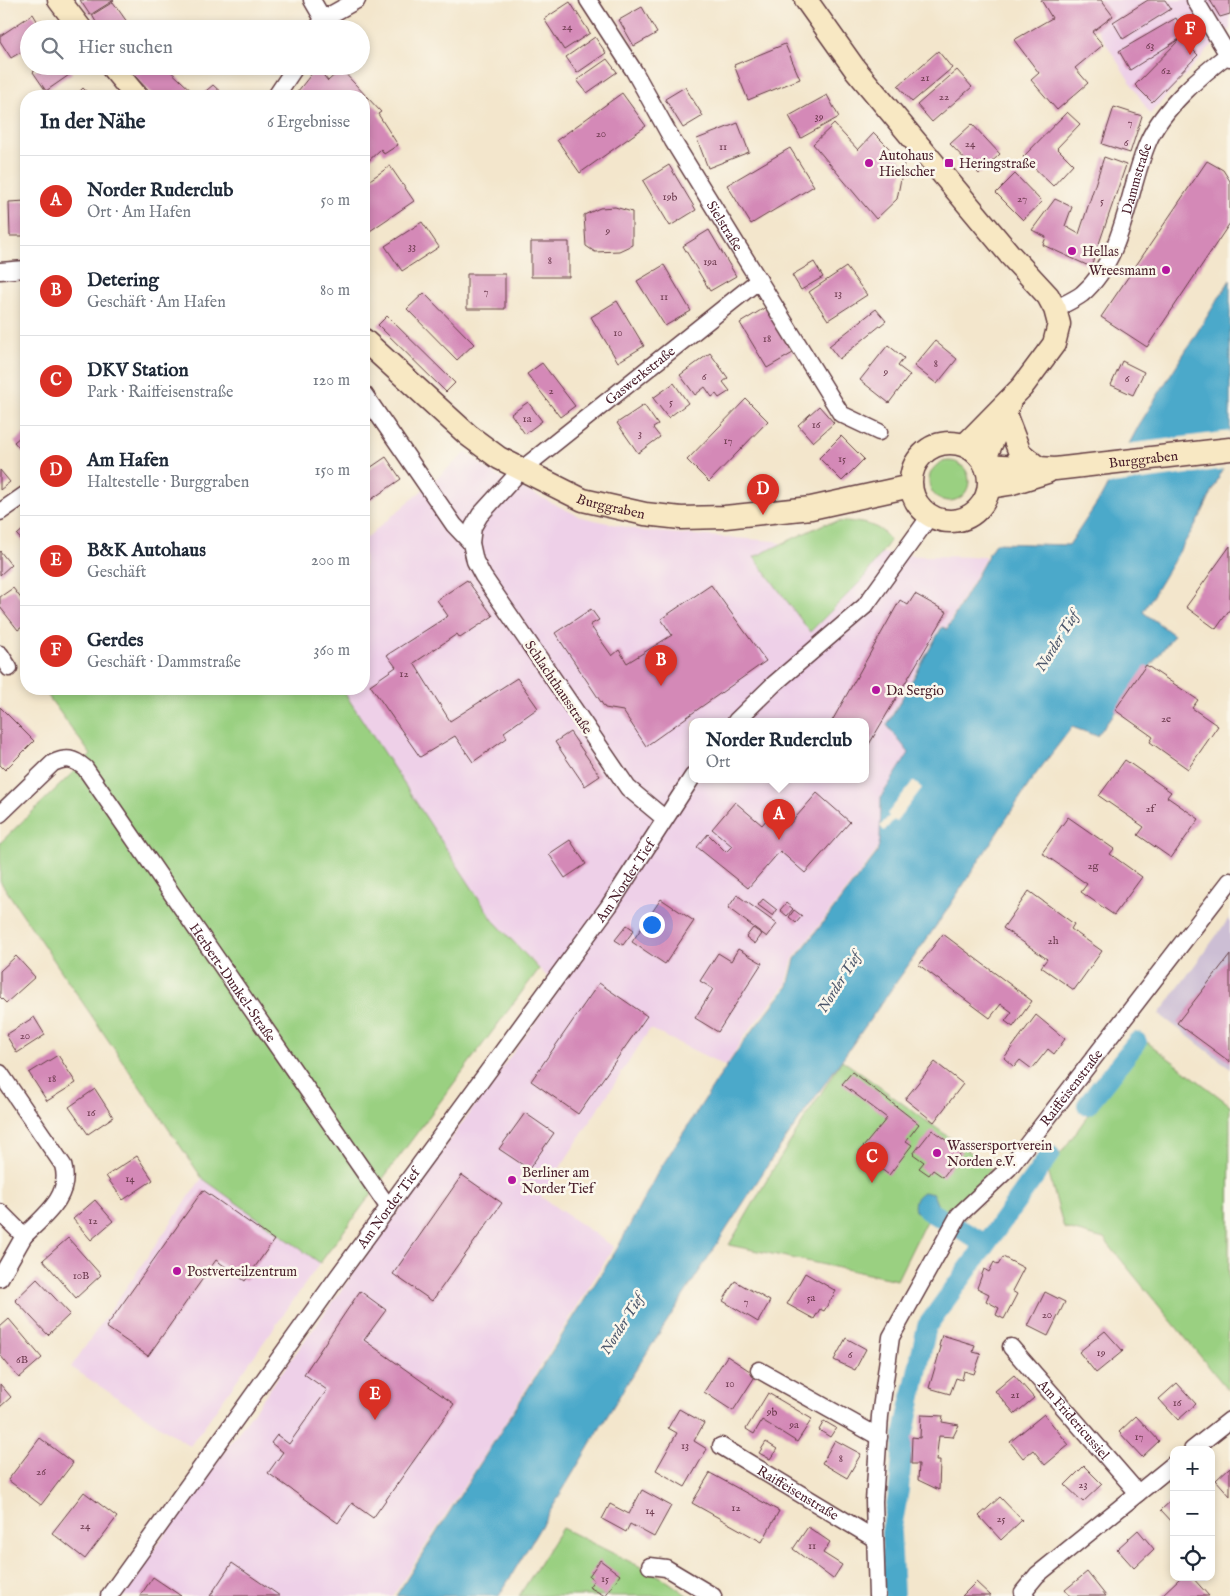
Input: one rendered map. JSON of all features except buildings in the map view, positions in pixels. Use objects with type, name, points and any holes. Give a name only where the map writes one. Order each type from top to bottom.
[{"type":"main road","points":[[59,0],[74,20]]},
{"type":"main road","points":[[806,0],[855,69],[1011,256],[1048,296],[1055,309],[1059,324],[1054,344],[1008,407],[965,444]]},
{"type":"main road","points":[[118,75],[131,90]]},
{"type":"main road","name":"Burggraben","points":[[370,345],[468,435],[499,458],[583,500],[645,514],[681,518],[763,515],[811,508],[910,486]]},
{"type":"main road","points":[[985,462],[1008,407]]},
{"type":"main road","points":[[1008,407],[1020,453],[1046,468]]},
{"type":"main road","points":[[950,442],[965,444],[976,451],[985,462],[990,487],[985,502],[974,513],[960,520],[945,521],[930,516],[920,507],[910,486],[914,465],[922,453],[935,445],[950,442]]},
{"type":"main road","name":"Burggraben","points":[[985,462],[1046,468],[1104,465],[1230,449]]},
{"type":"main road","name":"Burggraben","points":[[990,487],[1009,484],[1046,468]]},
{"type":"street","points":[[312,0],[319,20]]},
{"type":"street","points":[[326,20],[357,0]]},
{"type":"street","name":"Sielstraße","points":[[588,0],[634,71],[673,141],[841,414],[879,432]]},
{"type":"street","points":[[1195,0],[1229,55]]},
{"type":"street","name":"Dammstraße","points":[[1055,309],[1080,295],[1090,286],[1104,266],[1114,246],[1148,141],[1166,113],[1208,70],[1229,55]]},
{"type":"street","points":[[280,90],[290,75]]},
{"type":"street","points":[[0,271],[20,269]]},
{"type":"street","name":"Gaswerkstraße","points":[[521,470],[759,280]]},
{"type":"street","name":"Schlachthausstraße","points":[[370,403],[454,525],[471,543],[474,561],[483,576],[628,788],[664,818]]},
{"type":"street","points":[[471,543],[473,527],[480,515],[521,470]]},
{"type":"street","points":[[0,512],[20,498]]},
{"type":"street","points":[[739,718],[774,684],[865,606],[930,516]]},
{"type":"street","points":[[0,654],[10,668]]},
{"type":"street","name":"Herbert-Dunkel-Straße","points":[[0,814],[53,763],[64,758],[74,759],[85,768],[389,1208]]},
{"type":"street","name":"Am Norder Tief","points":[[109,1596],[609,906],[689,782]]},
{"type":"street","name":"Raiffeisenstraße","points":[[877,1596],[874,1501],[879,1437],[891,1337],[946,1234],[959,1215],[1009,1168],[1230,881]]},
{"type":"street","points":[[0,1073],[63,1165],[66,1177],[63,1193],[24,1236],[0,1278]]},
{"type":"street","points":[[0,1212],[24,1236]]},
{"type":"street","name":"Am Fridericussiel","points":[[1011,1346],[1138,1493]]},
{"type":"street","points":[[759,1370],[879,1437]]},
{"type":"street","points":[[1197,1446],[1230,1420]]},
{"type":"street","name":"Raiffeisenstraße","points":[[721,1446],[875,1539]]},
{"type":"street","points":[[1026,1596],[1023,1592],[1037,1575],[1170,1467]]},
{"type":"street","points":[[650,1566],[666,1568],[713,1596]]},
{"type":"shaded area","points":[[1079,0],[1230,0],[1230,29],[1223,33],[1150,114]]},
{"type":"shaded area","points":[[466,453],[497,476],[581,517],[644,531],[774,541],[788,546],[921,556],[986,557],[946,628],[941,626],[886,725],[909,753],[880,797],[880,840],[876,852],[793,959],[786,985],[743,1038],[726,1066],[650,1029],[541,1197],[614,1247],[503,1426],[393,1596],[120,1596],[559,989],[493,920],[342,695],[370,695],[370,535]]},
{"type":"shaded area","points":[[1230,917],[1230,1068],[1159,1014]]},
{"type":"shaded area","points":[[202,1178],[320,1263],[190,1446],[71,1367]]},
{"type":"green space","points":[[953,461],[960,464],[966,470],[969,481],[968,489],[960,498],[953,501],[945,501],[938,498],[930,489],[929,477],[932,470],[941,462]]},
{"type":"green space","points":[[846,521],[871,525],[882,531],[890,541],[862,580],[810,632],[754,557],[824,524]]},
{"type":"green space","points":[[47,695],[346,695],[493,920],[539,969],[320,1263],[202,1178],[0,881],[0,843],[91,755]]},
{"type":"green space","points":[[1143,1039],[1230,1105],[1228,1390],[1104,1239],[1064,1228],[1048,1171]]},
{"type":"green space","points":[[842,1060],[992,1168],[963,1199],[925,1223],[897,1280],[729,1245],[775,1166]]},
{"type":"green space","points":[[562,1528],[663,1578],[688,1596],[519,1596]]},
{"type":"water","name":"Norder Tief","points":[[1230,280],[1230,454],[1200,517],[1143,612],[1174,635],[1097,736],[1072,727],[1033,778],[943,916],[773,1157],[626,1385],[499,1596],[396,1596],[617,1249],[658,1172],[744,1041],[788,986],[795,959],[877,853],[880,840],[881,797],[909,753],[887,725],[942,627],[947,629],[995,543],[1069,545],[1101,497],[1139,425]]},
{"type":"water","points":[[923,1192],[933,1194],[938,1206],[936,1217],[928,1218],[915,1211],[915,1200]]},
{"type":"pier","points":[[1230,431],[1230,460],[1226,469],[1105,485],[1126,444]]},
{"type":"pier","points":[[913,781],[922,788],[896,822],[894,820],[884,831],[880,826]]},
{"type":"waterway","points":[[1087,1105],[1137,1042]]},
{"type":"waterway","points":[[894,1596],[891,1533],[899,1490],[904,1433],[927,1326],[1050,1155]]},
{"type":"waterway","points":[[927,1210],[985,1244]]},
{"type":"place","name":"Gerdes","points":[[1190,55]]},
{"type":"place","name":"Autohaus Hielscher","points":[[869,163]]},
{"type":"place","name":"Heringstraße","points":[[949,163]]},
{"type":"place","name":"Hellas","points":[[1072,251]]},
{"type":"place","name":"Wreesmann","points":[[1166,270]]},
{"type":"place","name":"Am Hafen","points":[[763,515]]},
{"type":"place","name":"Detering","points":[[661,686]]},
{"type":"place","name":"Da Sergio","points":[[876,690]]},
{"type":"place","name":"Norder Ruderclub","points":[[779,840]]},
{"type":"place","name":"Wassersportverein Norden e.V.","points":[[937,1153]]},
{"type":"place","name":"Berliner am Norder Tief","points":[[512,1180]]},
{"type":"place","name":"DKV Station","points":[[872,1183]]},
{"type":"place","name":"Postverteilzentrum","points":[[177,1271]]},
{"type":"place","name":"B&K Autohaus","points":[[375,1420]]}]
